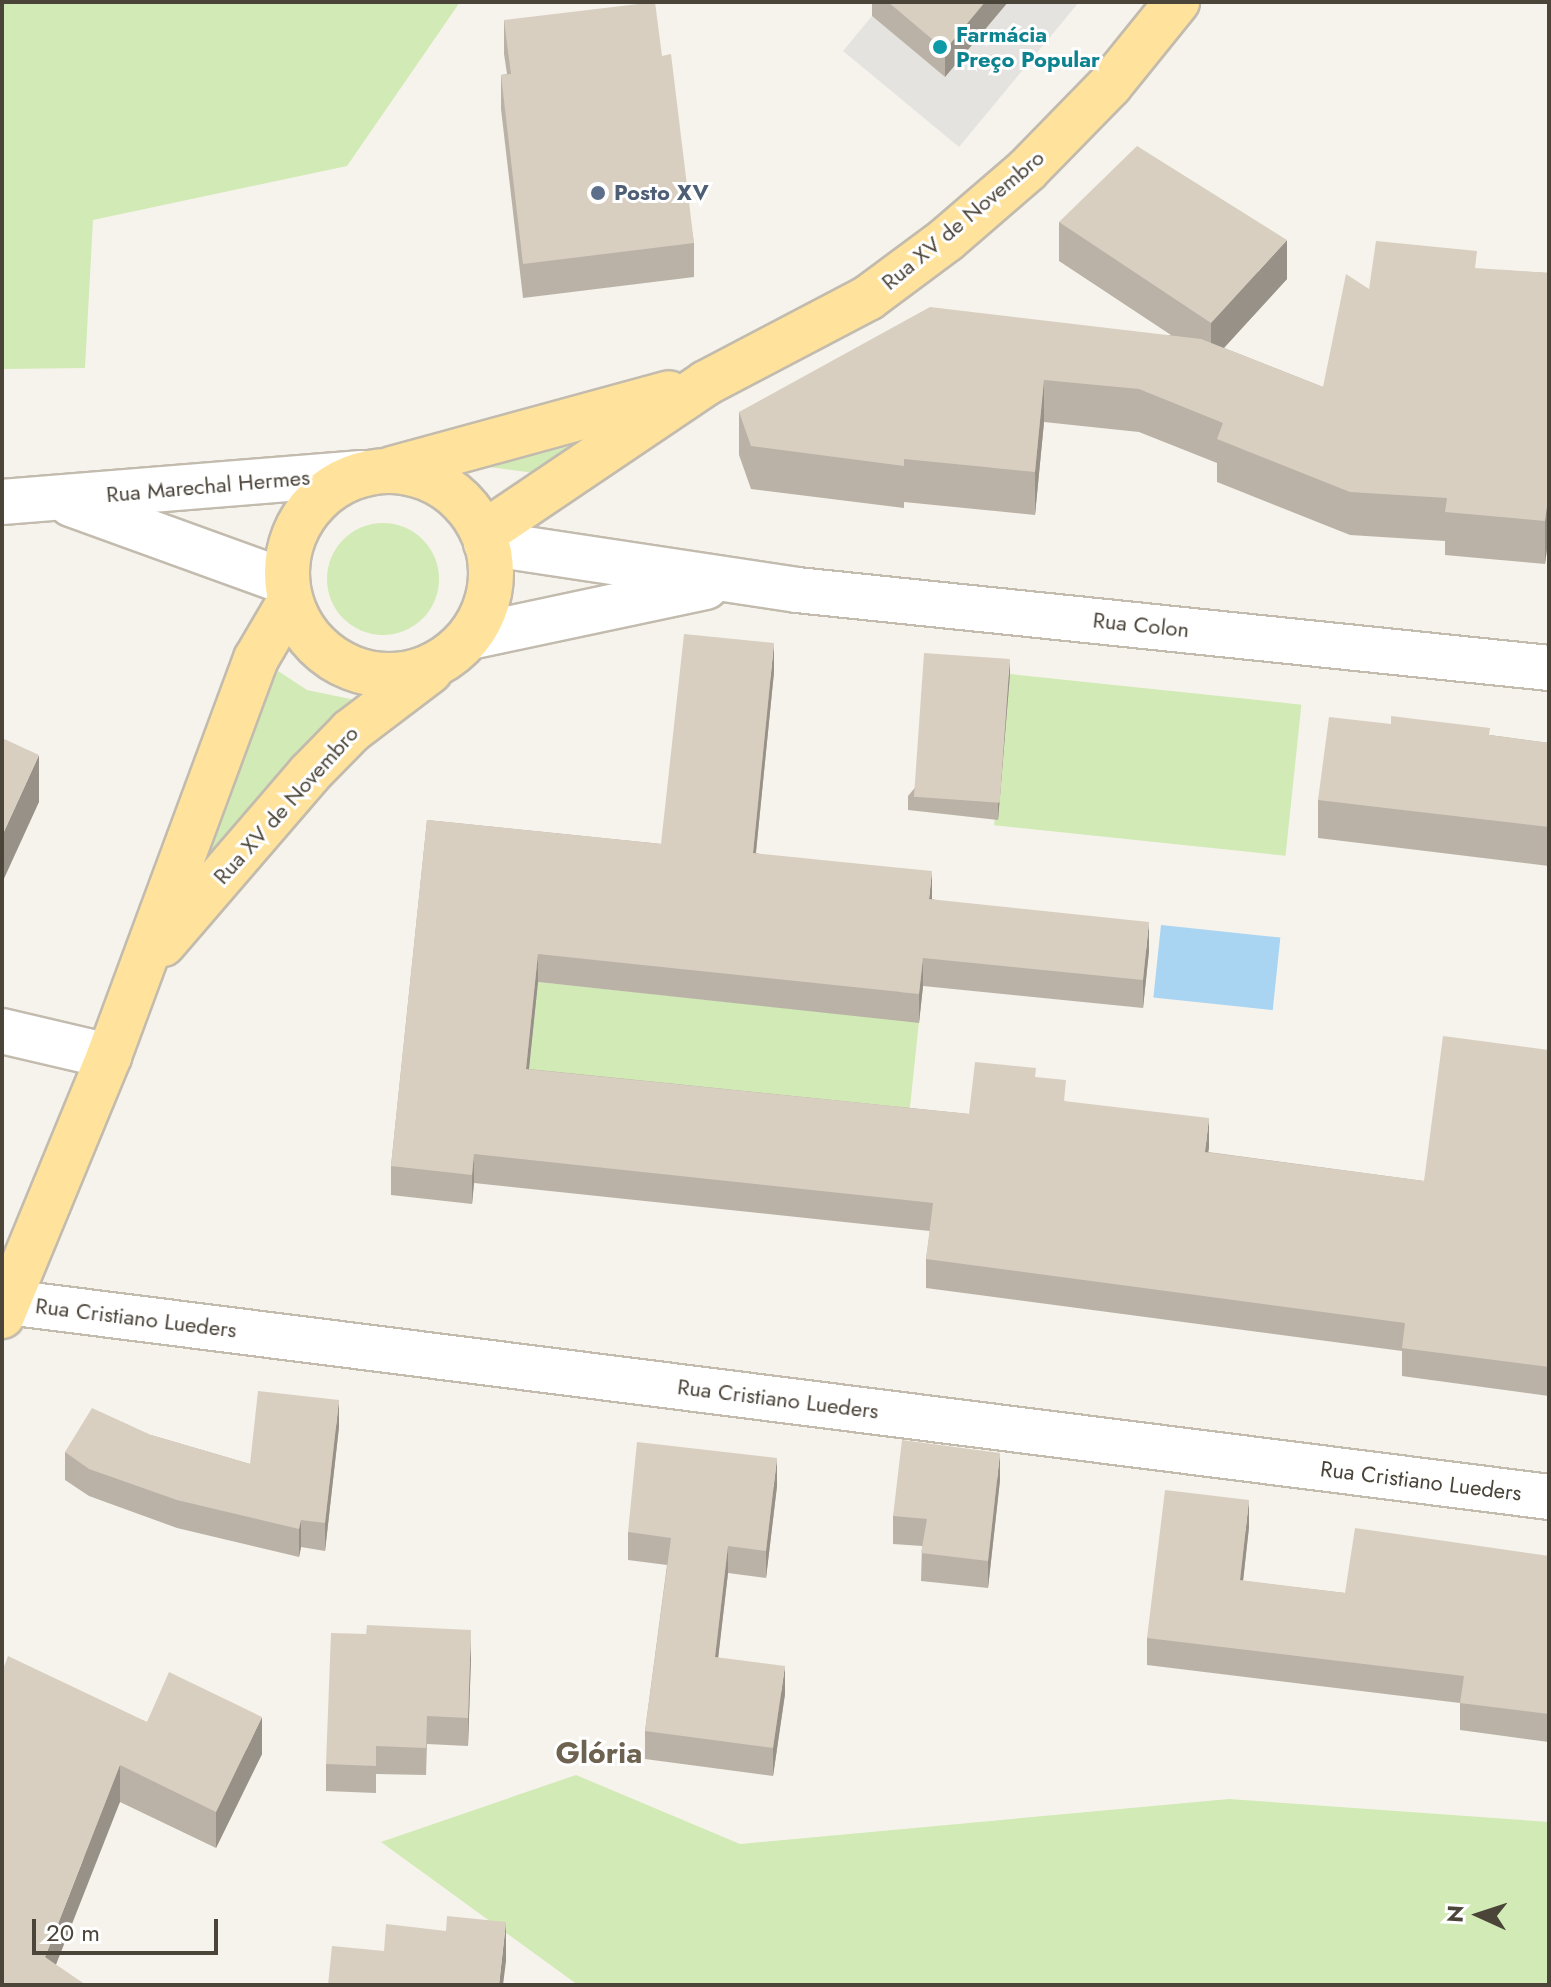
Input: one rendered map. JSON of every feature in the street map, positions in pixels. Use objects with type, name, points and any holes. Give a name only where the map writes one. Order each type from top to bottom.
[{"type":"main road","name":"Rua XV de Novembro","points":[[485,538],[706,383],[868,298],[946,240],[1027,170],[1110,85],[1177,2]]},
{"type":"main road","name":"Rua XV de Novembro","points":[[377,471],[706,383]]},
{"type":"main road","points":[[377,471],[424,475],[452,491],[485,538],[492,577],[485,609],[459,648],[416,672],[382,676],[350,668],[322,650],[288,592],[295,532],[312,505],[335,485],[377,471]]},
{"type":"main road","name":"Rua XV de Novembro","points":[[5,1309],[109,1056],[256,659],[288,592]]},
{"type":"main road","name":"Rua XV de Novembro","points":[[141,971],[258,829],[340,742],[459,648]]},
{"type":"street","name":"Rua Marechal Hermes","points":[[2,502],[377,471]]},
{"type":"street","name":"Rua Marechal Hermes","points":[[53,498],[288,592]]},
{"type":"street","name":"Rua Colon","points":[[485,538],[732,582],[1549,668]]},
{"type":"street","name":"Rua Colon","points":[[459,648],[732,582]]},
{"type":"street","points":[[2,1031],[109,1056]]},
{"type":"street","name":"Rua Cristiano Lueders","points":[[5,1309],[1549,1497]]},
{"type":"green space","points":[[2,2],[460,2],[347,166],[93,220],[85,368],[2,369]]},
{"type":"green space","points":[[578,444],[549,475],[473,465],[533,455]]},
{"type":"green space","points":[[383,523],[404,527],[423,539],[435,558],[439,579],[435,600],[423,619],[404,631],[383,635],[362,631],[343,619],[331,600],[327,579],[331,558],[343,539],[362,527]]},
{"type":"green space","points":[[269,665],[307,690],[365,702],[187,890]]},
{"type":"green space","points":[[1010,674],[1301,705],[1286,856],[994,825]]},
{"type":"green space","points":[[538,982],[919,1022],[907,1137],[526,1097]]},
{"type":"green space","points":[[576,1775],[740,1844],[1229,1799],[1549,1822],[1549,1985],[578,1985],[381,1842]]},
{"type":"shaded area","points":[[1008,2],[1079,2],[959,147],[843,51],[872,16],[945,77]]},
{"type":"water","points":[[1161,925],[1280,938],[1273,1010],[1153,998]]},
{"type":"building","name":"Posto XV","points":[[655,2],[662,56],[671,54],[694,243],[523,264],[501,75],[511,74],[504,20]]},
{"type":"building","points":[[888,2],[985,2],[945,50]]},
{"type":"building","points":[[1137,146],[1287,240],[1211,323],[1059,222]]},
{"type":"building","points":[[1376,241],[1477,251],[1475,268],[1549,273],[1549,490],[1545,521],[1445,512],[1447,498],[1350,492],[1217,439],[1223,423],[1139,389],[1044,380],[1035,472],[904,459],[904,466],[751,446],[739,412],[930,307],[1201,339],[1323,387],[1346,274],[1369,289]]},
{"type":"building","points":[[684,634],[774,643],[753,853],[932,871],[929,899],[1149,922],[1143,980],[923,958],[919,994],[538,954],[526,1069],[969,1114],[975,1062],[1036,1068],[1035,1077],[1066,1080],[1064,1101],[1209,1118],[1205,1152],[1424,1181],[1443,1036],[1549,1050],[1549,1367],[1402,1348],[1405,1323],[926,1259],[933,1203],[474,1154],[472,1175],[391,1166],[427,820],[661,844]]},
{"type":"building","points":[[924,653],[1010,659],[1000,803],[914,797]]},
{"type":"building","points":[[1391,716],[1490,728],[1489,735],[1549,743],[1549,827],[1318,800],[1329,717],[1391,724]]},
{"type":"building","points":[[2,738],[39,755],[2,836]]},
{"type":"building","points":[[258,1391],[339,1400],[325,1523],[301,1520],[299,1529],[177,1500],[89,1469],[65,1452],[92,1408],[151,1435],[250,1464]]},
{"type":"building","points":[[902,1440],[1000,1453],[988,1561],[921,1553],[927,1519],[893,1516]]},
{"type":"building","points":[[637,1442],[777,1458],[766,1551],[728,1546],[715,1657],[785,1666],[773,1748],[645,1731],[671,1538],[628,1532]]},
{"type":"building","points":[[1165,1490],[1249,1500],[1240,1580],[1345,1593],[1355,1528],[1549,1556],[1549,1714],[1460,1703],[1464,1676],[1147,1638]]},
{"type":"building","points":[[367,1625],[471,1630],[468,1718],[427,1716],[426,1748],[376,1746],[376,1766],[326,1764],[331,1633],[366,1634]]},
{"type":"building","points":[[8,1656],[147,1722],[169,1672],[262,1717],[216,1812],[120,1765],[45,1957],[86,1985],[2,1985],[2,1672]]},
{"type":"building","points":[[447,1916],[506,1922],[499,1985],[328,1985],[332,1946],[384,1951],[386,1924],[446,1931]]},
{"type":"place","name":"Farmácia Preço Popular","points":[[940,47]]},
{"type":"place","name":"Posto XV","points":[[598,193]]},
{"type":"district","name":"Glória","points":[[599,1753]]}]
